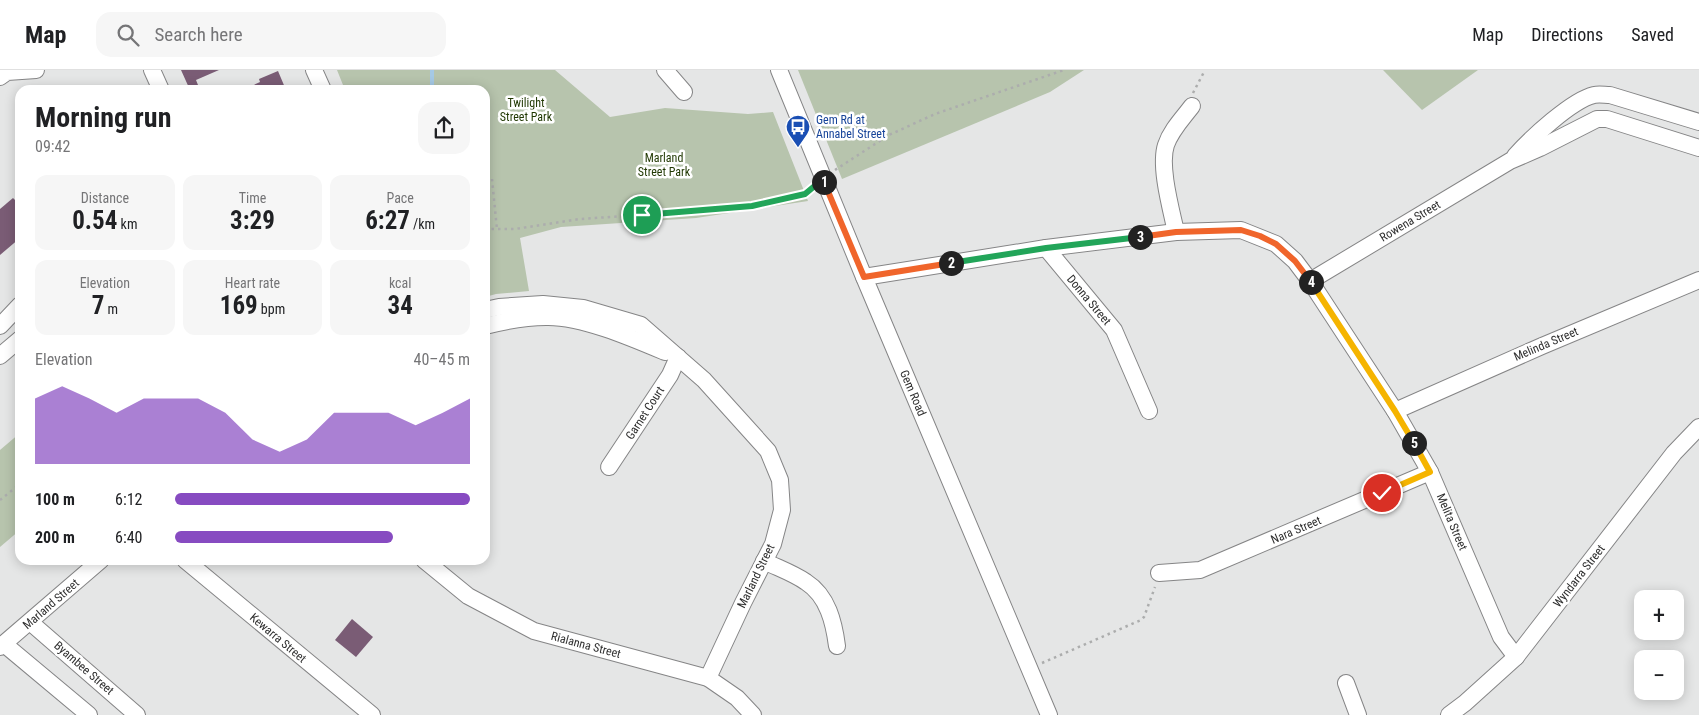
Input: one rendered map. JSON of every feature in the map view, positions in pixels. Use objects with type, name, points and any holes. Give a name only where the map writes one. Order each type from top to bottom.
[{"type":"street","points":[[0,77],[7,72],[36,70]]},
{"type":"street","points":[[152,70],[160,85]]},
{"type":"street","points":[[314,70],[321,85]]},
{"type":"street","points":[[665,70],[684,92]]},
{"type":"street","name":"Gem Road","points":[[779,70],[864,277],[1049,715]]},
{"type":"street","name":"Rowena Street","points":[[1510,161],[1530,139],[1580,101],[1595,95],[1610,95],[1699,122]]},
{"type":"street","points":[[1176,232],[1163,163],[1166,144],[1192,106]]},
{"type":"street","name":"Rowena Street","points":[[1310,281],[1510,161],[1597,119],[1607,118],[1699,148]]},
{"type":"street","name":"Melita Street","points":[[864,277],[1046,248],[1176,232],[1241,230],[1276,244],[1295,261],[1310,281],[1395,411],[1430,472],[1501,637],[1516,658]]},
{"type":"street","name":"Donna Street","points":[[1046,248],[1114,330],[1150,411]]},
{"type":"street","name":"Melinda Street","points":[[1395,411],[1542,346],[1699,280]]},
{"type":"street","name":"Marland Street","points":[[490,309],[543,304],[583,308],[641,326],[704,380],[768,451],[780,480],[782,510],[773,544],[708,678]]},
{"type":"street","points":[[0,326],[15,311]]},
{"type":"street","name":"Marland Street","points":[[490,325],[503,321],[548,317],[586,323],[678,357]]},
{"type":"street","points":[[0,356],[15,343]]},
{"type":"street","name":"Garnet Court","points":[[609,467],[670,375],[678,357]]},
{"type":"street","name":"Wyndarra Street","points":[[1449,715],[1516,658],[1674,453],[1699,427]]},
{"type":"street","name":"Nara Street","points":[[1159,573],[1200,570],[1430,472]]},
{"type":"street","points":[[764,561],[807,582],[819,595],[829,609],[838,646]]},
{"type":"street","name":"Marland Street","points":[[2,646],[95,565]]},
{"type":"street","name":"Kewarra Street","points":[[191,565],[372,715]]},
{"type":"street","name":"Rialanna Street","points":[[430,565],[468,596],[534,632],[708,678],[737,698],[753,715]]},
{"type":"street","name":"Byambee Street","points":[[30,622],[137,715]]},
{"type":"street","points":[[2,646],[89,715]]},
{"type":"street","points":[[1346,683],[1358,715]]},
{"type":"path","points":[[490,229],[515,229],[580,219],[752,206],[805,194],[823,179],[889,135],[935,114],[1064,70]]},
{"type":"path","points":[[1192,106],[1193,90],[1205,70]]},
{"type":"path","points":[[492,179],[497,229]]},
{"type":"path","points":[[0,500],[15,488]]},
{"type":"path","points":[[1030,669],[1141,620],[1159,573]]},
{"type":"green space","name":"Marland Street Park","points":[[337,70],[555,70],[610,117],[665,108],[748,114],[773,112],[808,201],[696,218],[561,227],[520,238],[529,291],[490,296],[490,85],[343,85]]},
{"type":"green space","points":[[798,70],[1084,70],[1050,92],[842,179]]},
{"type":"green space","points":[[1383,70],[1478,70],[1422,110]]},
{"type":"green space","points":[[15,437],[15,534],[0,547],[0,450]]},
{"type":"building","points":[[181,70],[219,70],[196,80],[198,85],[188,85]]},
{"type":"building","points":[[278,71],[284,85],[254,85],[260,82],[259,79]]},
{"type":"building","points":[[13,198],[15,200],[15,242],[0,255],[0,209]]},
{"type":"building","points":[[352,619],[373,637],[356,657],[335,640]]},
{"type":"waterway","points":[[432,70],[432,85]]},
{"type":"place","name":"Gem Rd at Annabel Street","points":[[798,148]]},
{"type":"route","points":[[642,215],[752,206],[805,194],[823,179],[864,277],[1046,248],[1176,232],[1241,230],[1260,236],[1276,244],[1295,261],[1310,281],[1395,411],[1430,472],[1382,493]]},
{"type":"park label","name":"Twilight Street Park","points":[[526,110]]}]
